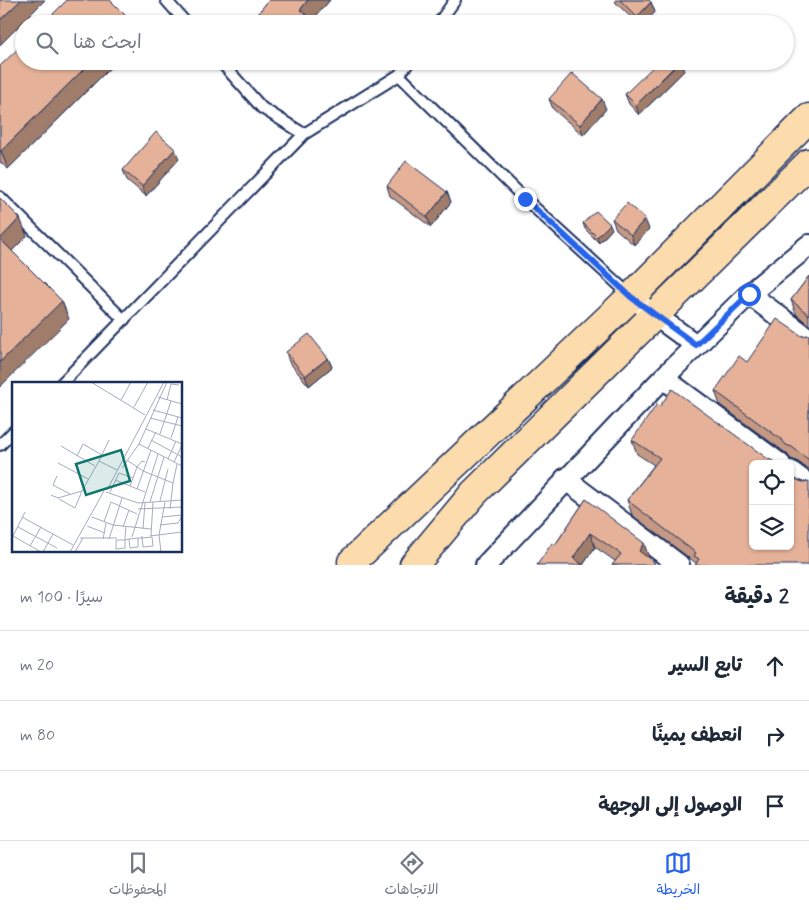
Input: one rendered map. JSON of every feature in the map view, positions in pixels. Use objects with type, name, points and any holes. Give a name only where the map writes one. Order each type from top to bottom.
[{"type":"highway","points":[[352,564],[631,297],[809,118]]},
{"type":"highway","points":[[414,565],[474,493],[809,163]]},
{"type":"street","points":[[486,565],[696,345],[749,294],[809,246]]},
{"type":"street","points":[[749,294],[809,339]]},
{"type":"street","points":[[631,297],[696,345]]},
{"type":"street","points":[[663,378],[775,460]]},
{"type":"street","points":[[794,474],[809,485]]},
{"type":"street","points":[[566,480],[679,565]]},
{"type":"lane","points":[[166,0],[179,15]]},
{"type":"lane","points":[[444,15],[455,0]]},
{"type":"lane","points":[[228,70],[262,108],[304,134]]},
{"type":"lane","points":[[63,382],[304,134],[400,75],[404,70]]},
{"type":"lane","points":[[400,75],[525,199],[631,297]]},
{"type":"lane","points":[[0,197],[124,320]]},
{"type":"lane","points":[[0,445],[12,433]]},
{"type":"building","points":[[0,0],[21,0],[0,20]]},
{"type":"building","points":[[67,0],[110,0],[125,15],[52,15]]},
{"type":"building","points":[[269,0],[308,0],[300,10],[306,15],[262,15],[259,12]]},
{"type":"building","points":[[620,0],[649,0],[651,2],[639,15],[635,15]]},
{"type":"building","points":[[15,52],[15,70],[83,70],[1,151],[0,150],[0,66]]},
{"type":"building","points":[[650,70],[671,70],[636,105],[625,94]]},
{"type":"building","points":[[572,73],[602,99],[580,125],[549,99]]},
{"type":"building","points":[[156,132],[175,149],[142,186],[123,170]]},
{"type":"building","points":[[406,161],[447,192],[427,217],[387,186]]},
{"type":"building","points":[[0,198],[20,218],[0,239]]},
{"type":"building","points":[[627,203],[645,219],[631,235],[612,219]]},
{"type":"building","points":[[596,211],[610,224],[597,237],[583,223]]},
{"type":"building","points":[[0,239],[62,301],[0,362]]},
{"type":"building","points":[[809,276],[809,315],[791,300]]},
{"type":"building","points":[[777,319],[802,336],[809,335],[809,460],[792,447],[786,445],[782,440],[715,391],[739,356],[747,362]]},
{"type":"building","points":[[309,334],[328,358],[305,376],[286,352]]},
{"type":"building","points":[[672,389],[771,460],[749,460],[749,550],[794,550],[794,478],[803,482],[809,481],[809,565],[695,565],[699,559],[694,556],[696,553],[627,500],[660,458],[632,440],[657,404],[660,406]]},
{"type":"building","points":[[586,499],[644,543],[639,551],[655,563],[653,565],[612,565],[621,554],[590,533],[573,558],[583,565],[537,565],[552,543],[555,545]]},
{"type":"route","points":[[525,199],[631,297],[696,345],[749,294]]}]
